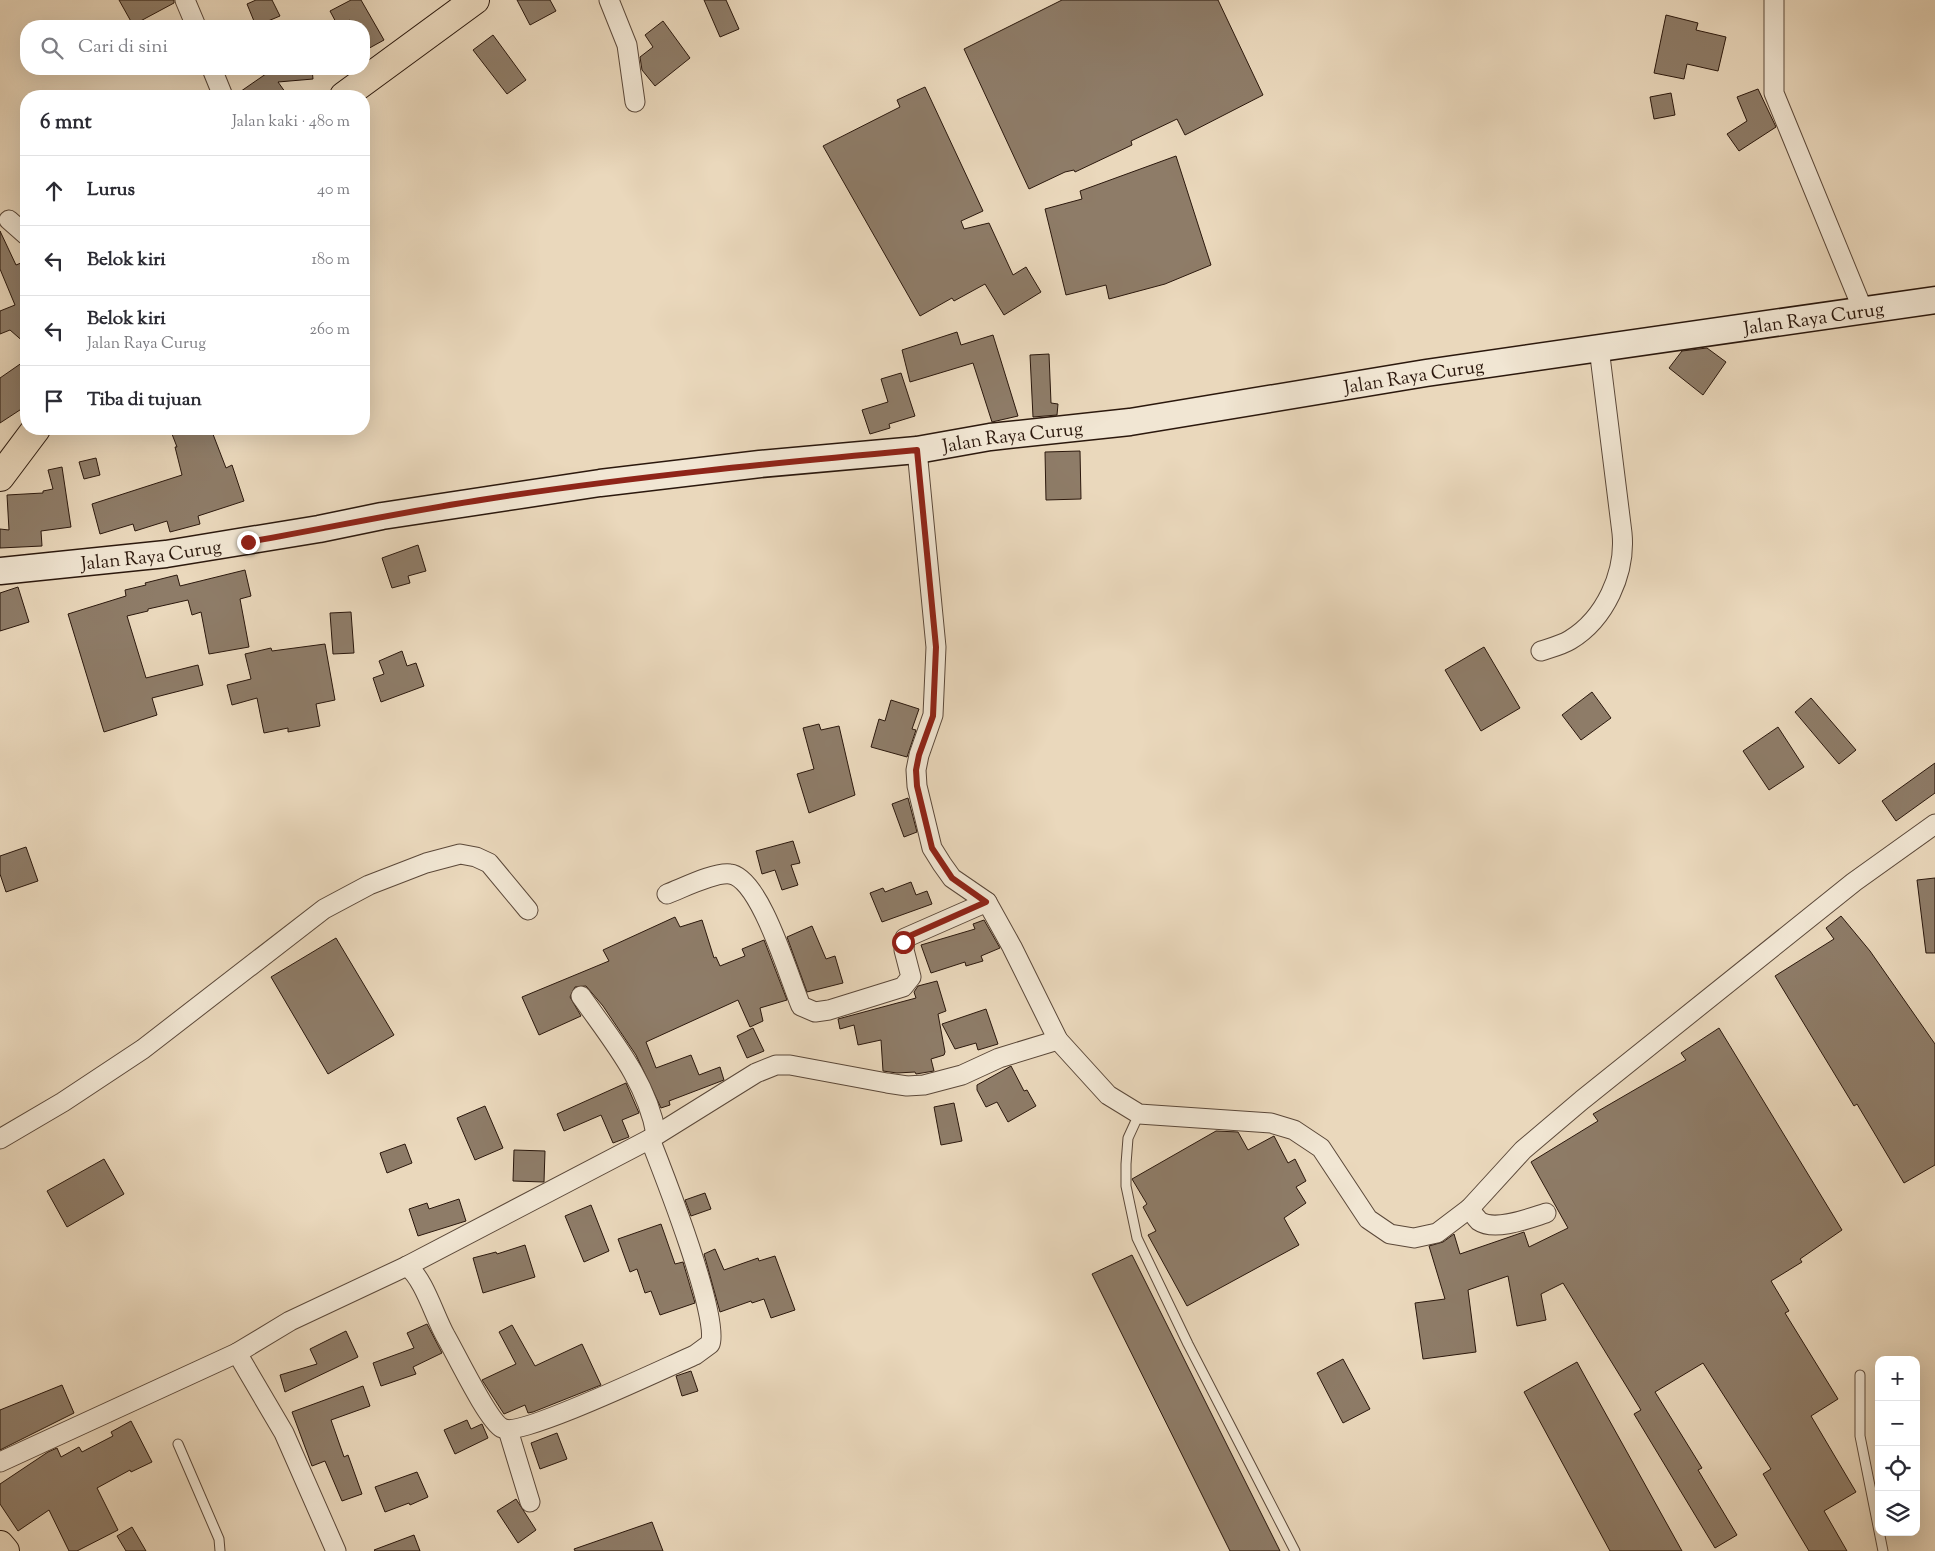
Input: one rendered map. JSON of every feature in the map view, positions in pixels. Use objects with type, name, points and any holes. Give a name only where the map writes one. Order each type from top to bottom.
[{"type":"main road","points":[[352,90],[473,0]]},
{"type":"main road","points":[[0,477],[32,435]]},
{"type":"main road","points":[[0,1545],[5,1551]]},
{"type":"street","points":[[185,0],[193,20]]},
{"type":"street","points":[[609,0],[627,45],[635,102]]},
{"type":"street","points":[[1774,0],[1774,93],[1863,310]]},
{"type":"street","points":[[214,75],[221,90]]},
{"type":"street","points":[[10,220],[20,229]]},
{"type":"street","name":"Jalan Raya Curug","points":[[0,571],[166,554],[430,508],[600,483],[760,464],[917,450],[990,437],[1130,422],[1426,373],[1935,300]]},
{"type":"street","points":[[1541,651],[1570,640],[1594,619],[1606,603],[1621,567],[1624,549],[1599,348]]},
{"type":"street","points":[[917,450],[936,647],[933,716],[919,755],[916,770],[917,786],[932,848],[952,878],[986,902],[1012,947],[1058,1040],[1108,1095],[1139,1114],[1271,1123],[1294,1130],[1321,1148],[1368,1219],[1390,1234],[1414,1238],[1437,1233],[1470,1208],[1523,1150],[1582,1100],[1854,882],[1935,824]]},
{"type":"street","points":[[0,1139],[63,1102],[143,1049],[324,909],[369,885],[426,863],[460,854],[476,857],[489,863],[528,910]]},
{"type":"street","points":[[667,894],[721,875],[731,874],[744,880],[753,892],[770,926],[801,1006],[815,1012],[829,1010],[903,987],[911,977],[904,950],[905,938],[986,902]]},
{"type":"street","points":[[407,1266],[418,1279],[436,1318],[489,1413],[497,1425],[508,1430],[582,1405],[695,1355],[710,1344],[712,1325],[691,1252],[653,1137],[653,1117],[626,1060],[581,996]]},
{"type":"street","points":[[0,1462],[237,1353],[290,1321],[407,1266],[653,1137],[756,1073],[776,1065],[790,1065],[860,1079],[915,1086],[962,1075],[999,1058],[1058,1040]]},
{"type":"street","points":[[1470,1208],[1479,1221],[1490,1225],[1510,1224],[1546,1213]]},
{"type":"street","points":[[237,1353],[284,1433],[336,1551]]},
{"type":"street","points":[[508,1430],[530,1502]]},
{"type":"lane","points":[[1139,1114],[1128,1138],[1126,1164],[1126,1186],[1137,1238],[1188,1344],[1295,1551]]},
{"type":"lane","points":[[1860,1375],[1860,1436],[1883,1551]]},
{"type":"lane","points":[[178,1444],[219,1540],[220,1551]]},
{"type":"building","points":[[119,0],[174,0],[174,3],[142,20],[130,20]]},
{"type":"building","points":[[256,0],[272,0],[280,16],[270,20],[254,20],[247,4]]},
{"type":"building","points":[[351,0],[361,0],[384,40],[370,48],[370,20],[335,20],[330,11]]},
{"type":"building","points":[[517,0],[550,0],[556,11],[530,25]]},
{"type":"building","points":[[704,0],[726,0],[739,29],[720,37]]},
{"type":"building","points":[[1062,0],[1218,0],[1263,95],[1185,135],[1177,119],[1131,141],[1132,145],[1075,172],[1074,170],[1065,172],[1029,189],[964,49]]},
{"type":"building","points":[[1666,15],[1698,23],[1696,30],[1726,37],[1718,71],[1687,64],[1684,79],[1654,73]]},
{"type":"building","points":[[663,21],[690,58],[655,86],[642,70],[640,57],[653,47],[645,35]]},
{"type":"building","points":[[493,35],[526,80],[507,94],[473,50]]},
{"type":"building","points":[[264,75],[313,75],[313,79],[278,82],[284,90],[243,90]]},
{"type":"building","points":[[925,87],[983,211],[961,221],[964,229],[989,223],[1013,275],[1026,267],[1041,292],[1004,315],[985,284],[954,301],[952,298],[920,316],[823,146],[900,107],[897,100]]},
{"type":"building","points":[[1758,89],[1776,127],[1739,151],[1727,134],[1747,121],[1737,97]]},
{"type":"building","points":[[1671,93],[1675,115],[1654,119],[1650,97]]},
{"type":"building","points":[[1176,156],[1211,265],[1165,284],[1109,299],[1106,285],[1066,295],[1045,209],[1082,199],[1080,191]]},
{"type":"building","points":[[0,231],[16,265],[20,263],[20,339],[10,330],[0,334],[0,311],[15,305],[0,269]]},
{"type":"building","points":[[957,332],[961,345],[993,335],[1018,416],[992,422],[973,363],[910,382],[902,350]]},
{"type":"building","points":[[1707,348],[1726,362],[1703,395],[1669,368],[1682,351]]},
{"type":"building","points":[[1049,354],[1051,403],[1058,404],[1057,415],[1033,417],[1030,355]]},
{"type":"building","points":[[20,364],[20,410],[0,423],[0,378]]},
{"type":"building","points":[[901,373],[915,416],[889,424],[890,428],[870,434],[862,410],[888,402],[881,379]]},
{"type":"building","points":[[172,435],[213,435],[226,468],[232,465],[244,501],[198,516],[200,524],[170,532],[167,521],[135,531],[133,524],[100,534],[92,504],[182,475],[175,447],[177,447]]},
{"type":"building","points":[[1080,451],[1081,499],[1046,500],[1045,452]]},
{"type":"building","points":[[96,458],[100,475],[84,479],[79,462]]},
{"type":"building","points":[[62,467],[71,527],[41,531],[42,546],[0,548],[0,529],[9,530],[7,495],[43,493],[43,491],[53,489],[48,470]]},
{"type":"building","points":[[418,545],[426,571],[408,576],[410,583],[392,588],[382,558]]},
{"type":"building","points":[[245,570],[251,596],[240,599],[249,647],[209,654],[201,612],[192,615],[188,600],[127,616],[146,678],[198,665],[203,685],[152,698],[157,715],[104,732],[68,614],[126,596],[125,590],[177,575],[180,586]]},
{"type":"building","points":[[18,587],[29,622],[0,631],[0,593]]},
{"type":"building","points":[[351,612],[354,653],[333,654],[330,613]]},
{"type":"building","points":[[325,644],[335,700],[316,704],[320,726],[288,732],[288,728],[264,733],[257,698],[232,705],[227,685],[251,679],[245,654],[271,648],[272,651]]},
{"type":"building","points":[[1484,647],[1520,708],[1481,731],[1445,670]]},
{"type":"building","points":[[402,651],[407,666],[416,663],[424,686],[381,702],[373,678],[384,674],[379,661]]},
{"type":"building","points":[[1592,692],[1611,718],[1581,740],[1562,715]]},
{"type":"building","points":[[1811,698],[1856,750],[1839,764],[1795,712]]},
{"type":"building","points":[[891,700],[919,709],[912,729],[916,730],[907,757],[871,747],[879,719],[885,721]]},
{"type":"building","points":[[819,724],[821,730],[839,726],[855,795],[809,813],[797,774],[814,769],[803,728]]},
{"type":"building","points":[[1778,727],[1804,767],[1769,790],[1743,751]]},
{"type":"building","points":[[1935,763],[1935,793],[1896,821],[1882,801]]},
{"type":"building","points":[[908,798],[917,832],[904,837],[892,804]]},
{"type":"building","points":[[793,841],[800,863],[791,865],[798,885],[782,890],[775,870],[762,874],[756,851]]},
{"type":"building","points":[[26,847],[38,881],[6,892],[0,874],[0,856]]},
{"type":"building","points":[[1935,878],[1935,953],[1926,953],[1917,880]]},
{"type":"building","points":[[911,882],[916,895],[927,891],[932,904],[882,922],[870,893],[883,888],[885,892]]},
{"type":"building","points":[[1841,916],[1870,951],[1935,1044],[1935,1165],[1904,1183],[1857,1104],[1854,1106],[1775,976],[1834,939],[1826,928]]},
{"type":"building","points":[[675,917],[680,927],[702,920],[714,958],[716,957],[720,966],[745,956],[742,949],[764,940],[787,1000],[760,1008],[763,1021],[750,1027],[738,1000],[646,1042],[656,1068],[691,1055],[699,1075],[720,1067],[724,1080],[669,1101],[670,1105],[661,1108],[636,1055],[603,1006],[586,986],[575,987],[570,997],[581,1016],[539,1035],[522,997],[609,961],[603,950]]},
{"type":"building","points":[[984,920],[1000,948],[981,956],[983,961],[966,966],[965,962],[931,973],[921,945],[975,929],[973,924]]},
{"type":"building","points":[[812,926],[826,959],[835,956],[843,983],[807,992],[787,937]]},
{"type":"building","points":[[336,938],[394,1035],[328,1074],[271,977]]},
{"type":"building","points":[[937,981],[946,1011],[938,1014],[945,1052],[944,1055],[931,1059],[934,1071],[916,1074],[915,1072],[897,1073],[883,1071],[881,1040],[858,1045],[854,1025],[840,1029],[838,1019],[916,998],[914,992],[918,986]]},
{"type":"building","points":[[986,1009],[998,1044],[978,1050],[976,1043],[955,1049],[942,1024]]},
{"type":"building","points":[[753,1028],[764,1051],[747,1058],[737,1036]]},
{"type":"building","points":[[1719,1028],[1842,1230],[1800,1259],[1802,1262],[1771,1281],[1789,1311],[1785,1313],[1838,1399],[1811,1416],[1856,1492],[1824,1511],[1847,1551],[1809,1551],[1763,1474],[1771,1469],[1703,1363],[1655,1392],[1702,1468],[1698,1470],[1737,1535],[1715,1548],[1634,1414],[1641,1410],[1563,1283],[1541,1294],[1546,1320],[1517,1326],[1508,1276],[1468,1290],[1476,1352],[1423,1359],[1415,1303],[1445,1299],[1429,1246],[1443,1242],[1454,1234],[1460,1254],[1524,1232],[1529,1247],[1568,1228],[1531,1162],[1598,1121],[1593,1114],[1686,1060],[1681,1053]]},
{"type":"building","points":[[1011,1066],[1024,1091],[1027,1090],[1036,1106],[1008,1122],[997,1102],[986,1107],[977,1090],[977,1085]]},
{"type":"building","points":[[626,1083],[639,1113],[622,1120],[629,1137],[613,1143],[601,1115],[564,1131],[557,1114]]},
{"type":"building","points":[[954,1103],[962,1141],[941,1145],[934,1107]]},
{"type":"building","points":[[485,1106],[503,1148],[475,1160],[457,1118]]},
{"type":"building","points":[[1216,1131],[1238,1132],[1248,1150],[1274,1136],[1288,1163],[1295,1159],[1306,1181],[1296,1187],[1306,1203],[1284,1218],[1299,1245],[1187,1306],[1148,1235],[1156,1231],[1143,1207],[1147,1204],[1132,1179]]},
{"type":"building","points":[[405,1144],[412,1163],[387,1173],[380,1153]]},
{"type":"building","points":[[514,1150],[545,1151],[544,1182],[513,1181]]},
{"type":"building","points":[[104,1159],[124,1194],[67,1227],[47,1191]]},
{"type":"building","points":[[705,1193],[711,1209],[691,1216],[685,1200]]},
{"type":"building","points":[[459,1199],[466,1221],[418,1236],[409,1209],[427,1203],[429,1209]]},
{"type":"building","points":[[591,1205],[609,1251],[584,1262],[565,1216]]},
{"type":"building","points":[[661,1224],[675,1264],[683,1262],[695,1303],[660,1315],[651,1291],[645,1293],[637,1269],[630,1272],[618,1239]]},
{"type":"building","points":[[525,1245],[535,1277],[483,1293],[473,1258],[496,1252],[497,1254]]},
{"type":"building","points":[[715,1249],[724,1270],[758,1258],[759,1261],[775,1256],[795,1310],[771,1318],[764,1299],[752,1303],[751,1301],[720,1312],[704,1254]]},
{"type":"building","points":[[1132,1255],[1280,1551],[1230,1551],[1092,1274]]},
{"type":"building","points":[[427,1324],[442,1353],[413,1367],[416,1374],[381,1386],[373,1363],[414,1348],[407,1333]]},
{"type":"building","points":[[512,1325],[535,1366],[582,1344],[601,1385],[533,1412],[528,1413],[525,1405],[504,1414],[482,1380],[516,1364],[499,1332]]},
{"type":"building","points":[[346,1331],[358,1357],[285,1392],[280,1375],[317,1364],[310,1349]]},
{"type":"building","points":[[1343,1359],[1370,1409],[1343,1423],[1317,1373]]},
{"type":"building","points":[[1577,1362],[1682,1551],[1610,1551],[1524,1392]]},
{"type":"building","points":[[691,1371],[698,1391],[682,1396],[676,1376]]},
{"type":"building","points":[[62,1385],[74,1413],[0,1450],[0,1410]]},
{"type":"building","points":[[363,1386],[370,1406],[331,1420],[344,1457],[348,1455],[362,1494],[342,1501],[325,1461],[312,1466],[292,1412]]},
{"type":"building","points":[[467,1420],[471,1429],[482,1424],[488,1438],[455,1454],[444,1430]]},
{"type":"building","points":[[131,1421],[152,1462],[131,1472],[130,1470],[97,1488],[118,1530],[77,1551],[69,1551],[49,1510],[18,1531],[0,1504],[0,1484],[48,1452],[57,1448],[61,1457],[79,1447],[82,1452],[113,1436],[111,1432]]},
{"type":"building","points":[[557,1433],[567,1459],[540,1469],[531,1443]]},
{"type":"building","points":[[417,1472],[428,1497],[410,1505],[409,1503],[385,1512],[375,1487]]},
{"type":"building","points":[[516,1499],[536,1530],[518,1543],[497,1511]]},
{"type":"building","points":[[652,1522],[663,1551],[575,1551],[574,1549]]},
{"type":"building","points":[[132,1527],[146,1551],[126,1551],[117,1536]]},
{"type":"building","points":[[414,1535],[420,1551],[374,1550]]},
{"type":"route","points":[[248,542],[382,516],[600,483],[760,464],[917,450],[936,647],[933,716],[919,755],[916,770],[917,786],[932,848],[952,878],[986,902],[936,923],[905,938],[903,942]]}]
